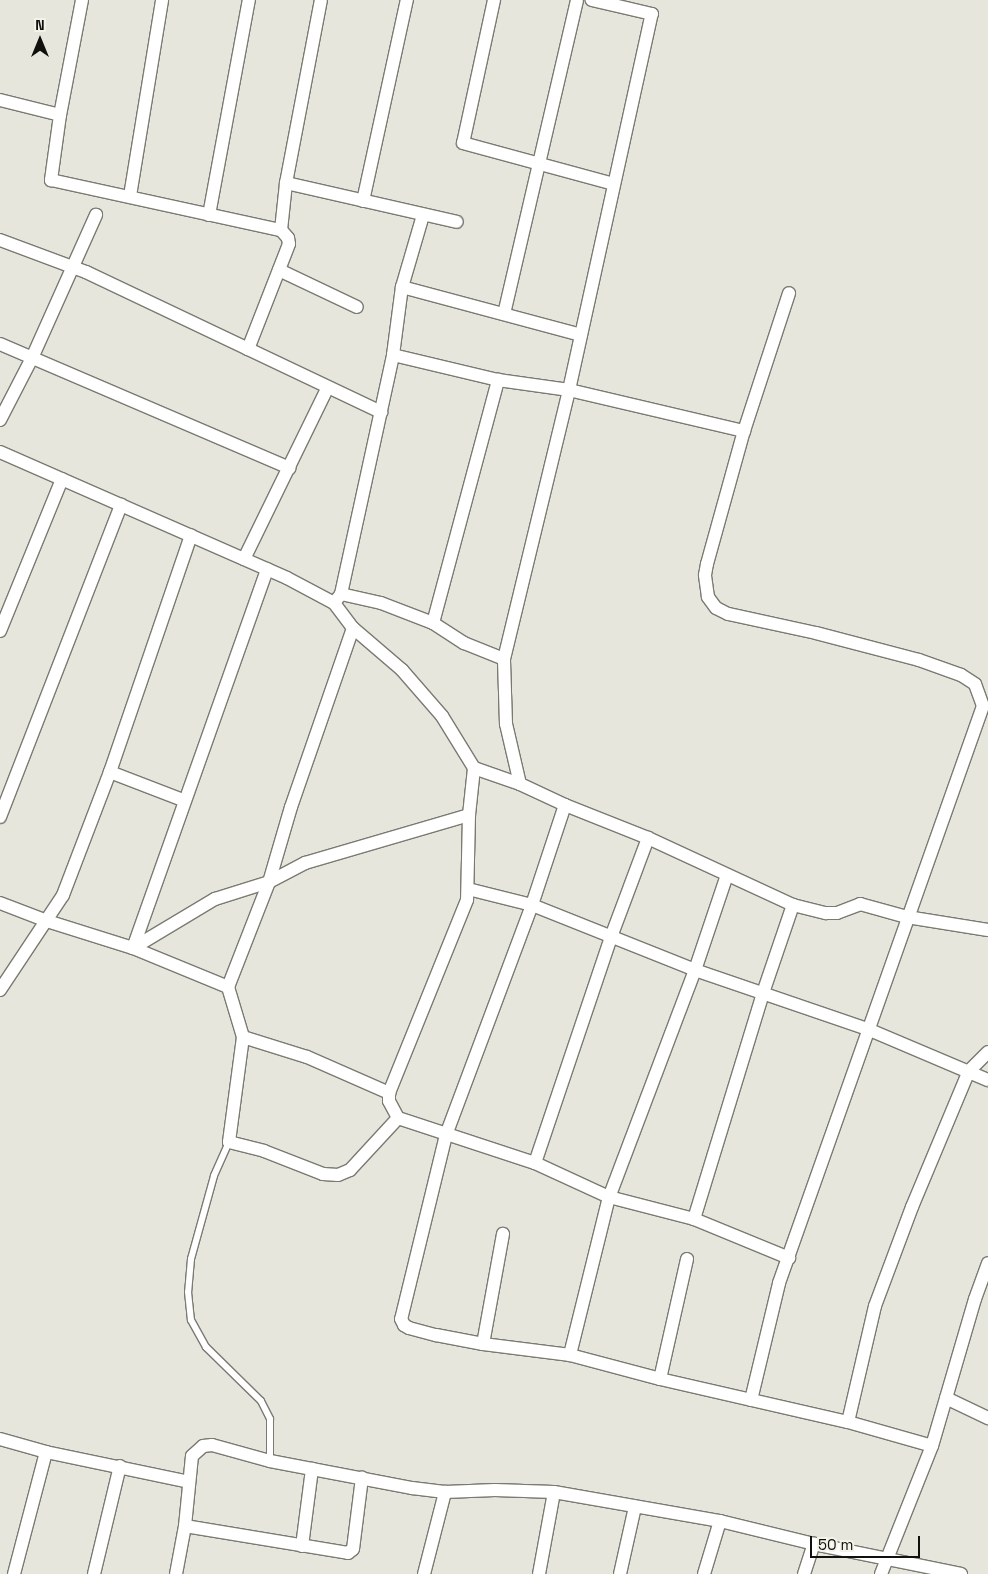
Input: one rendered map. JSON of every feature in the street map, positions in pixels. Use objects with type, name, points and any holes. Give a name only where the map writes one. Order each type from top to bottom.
[{"type":"street","points":[[82,0],[60,114],[51,180],[280,230],[288,238],[289,244],[248,349]]},
{"type":"street","points":[[130,196],[162,0]]},
{"type":"street","points":[[209,215],[249,0]]},
{"type":"street","points":[[280,230],[286,183],[322,0]]},
{"type":"street","points":[[363,201],[407,0]]},
{"type":"street","points":[[494,0],[464,143],[614,184]]},
{"type":"street","points":[[504,314],[577,0]]},
{"type":"street","points":[[520,784],[506,724],[504,660],[569,390],[652,14],[592,0]]},
{"type":"street","points":[[0,100],[60,114]]},
{"type":"street","points":[[286,183],[457,222]]},
{"type":"street","points":[[0,420],[32,358],[96,215]]},
{"type":"street","points":[[422,215],[402,287],[393,354],[381,412],[337,598],[353,628],[402,670],[442,716],[474,768],[469,814],[467,900],[389,1093],[389,1101],[398,1118],[535,1163],[609,1197],[694,1219],[789,1258]]},
{"type":"street","points":[[0,240],[73,268],[381,412]]},
{"type":"street","points":[[279,270],[357,307]]},
{"type":"street","points":[[402,287],[581,335]]},
{"type":"street","points":[[750,1400],[779,1282],[870,1030],[907,917],[986,707],[975,684],[961,675],[919,660],[816,633],[728,614],[716,608],[708,597],[705,575],[744,432],[789,293]]},
{"type":"street","points":[[0,344],[290,468]]},
{"type":"street","points":[[393,354],[498,380],[569,390],[744,432]]},
{"type":"street","points":[[433,623],[498,380]]},
{"type":"street","points":[[244,559],[328,387]]},
{"type":"street","points":[[0,452],[337,598],[380,603],[433,623],[464,643],[504,660]]},
{"type":"street","points":[[0,631],[62,479]]},
{"type":"street","points":[[0,817],[121,505]]},
{"type":"street","points":[[0,990],[63,895],[110,772],[191,536]]},
{"type":"street","points":[[133,948],[267,569]]},
{"type":"street","points":[[353,628],[291,807],[269,882],[228,987],[243,1037],[229,1142],[264,1151],[323,1174],[338,1175],[350,1170],[398,1118]]},
{"type":"street","points":[[474,768],[520,784],[565,805],[648,838],[793,905],[826,913],[837,913],[860,904],[907,917],[988,930]]},
{"type":"street","points":[[110,772],[185,801]]},
{"type":"street","points":[[565,805],[532,905],[446,1135],[401,1319],[404,1325],[409,1328],[483,1344],[570,1355],[660,1379],[848,1422],[932,1446]]},
{"type":"street","points":[[133,948],[215,899],[269,882],[305,863],[469,814]]},
{"type":"street","points":[[535,1163],[611,937],[648,838]]},
{"type":"street","points":[[570,1355],[609,1197],[695,970],[727,875]]},
{"type":"street","points":[[468,890],[532,905],[695,970],[870,1030],[988,1080]]},
{"type":"street","points":[[0,902],[47,921],[133,948],[228,987]]},
{"type":"street","points":[[694,1219],[763,993],[793,905]]},
{"type":"street","points":[[243,1037],[308,1057],[389,1093]]},
{"type":"street","points":[[848,1422],[875,1306],[912,1207],[969,1071],[988,1052]]},
{"type":"street","points":[[483,1344],[503,1234]]},
{"type":"street","points":[[660,1379],[687,1259]]},
{"type":"street","points":[[881,1574],[932,1446],[988,1263]]},
{"type":"street","points":[[946,1398],[988,1418]]},
{"type":"street","points":[[0,1438],[46,1452],[189,1482]]},
{"type":"street","points":[[176,1574],[185,1526],[192,1456],[203,1446],[212,1445],[270,1461],[445,1492],[495,1490],[554,1492],[720,1521],[814,1544],[959,1574]]},
{"type":"street","points":[[14,1574],[46,1452]]},
{"type":"street","points":[[94,1574],[120,1466]]},
{"type":"street","points":[[302,1546],[312,1469]]},
{"type":"street","points":[[185,1526],[348,1553],[352,1549],[362,1478]]},
{"type":"street","points":[[424,1574],[445,1492]]},
{"type":"street","points":[[539,1574],[554,1492]]},
{"type":"street","points":[[620,1574],[635,1507]]},
{"type":"street","points":[[704,1574],[720,1521]]},
{"type":"street","points":[[804,1574],[814,1544]]},
{"type":"lane","points":[[229,1142],[214,1176],[192,1259],[188,1292],[191,1320],[206,1348],[261,1401],[270,1419],[270,1461]]}]
